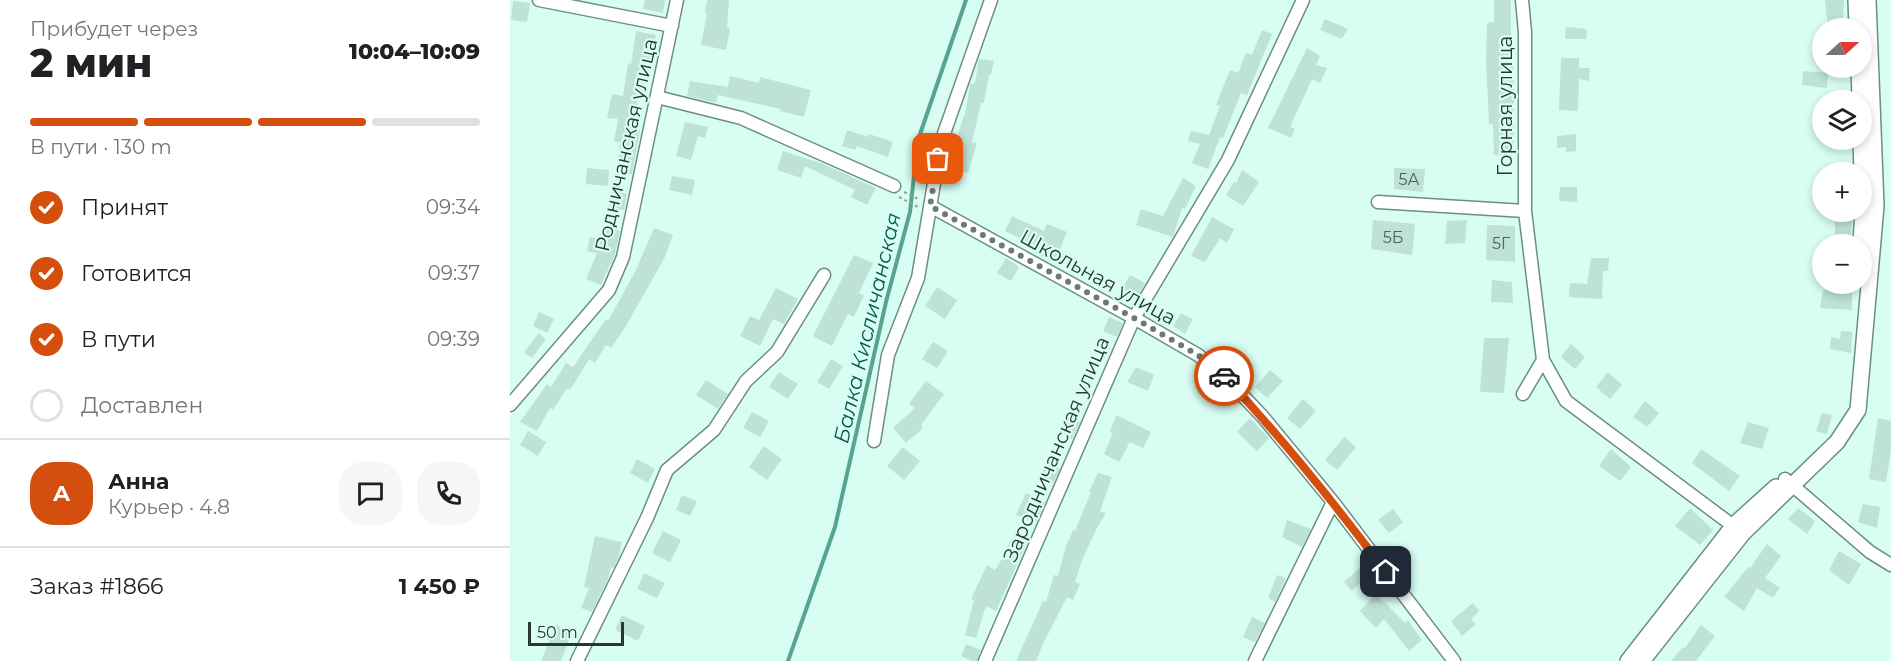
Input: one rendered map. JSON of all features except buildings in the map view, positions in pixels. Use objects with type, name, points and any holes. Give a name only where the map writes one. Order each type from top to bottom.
[{"type":"street","points":[[539,0],[672,26]]},
{"type":"street","name":"Родничанская улица","points":[[510,405],[609,290],[623,257],[677,0]]},
{"type":"street","points":[[874,441],[888,355],[918,278],[941,142],[991,0]]},
{"type":"street","name":"Зародничанская улица","points":[[985,661],[1134,318],[1228,160],[1303,0]]},
{"type":"street","name":"Горная улица","points":[[1522,0],[1525,32],[1525,211],[1543,360]]},
{"type":"street","points":[[1856,0],[1857,18]]},
{"type":"street","points":[[1788,482],[1837,442],[1858,410],[1876,206],[1868,0]]},
{"type":"street","points":[[657,97],[741,118],[893,185]]},
{"type":"street","points":[[1861,150],[1862,234]]},
{"type":"street","points":[[1378,202],[1525,211]]},
{"type":"street","name":"Школьная улица","points":[[930,207],[1134,318],[1198,355],[1224,376],[1263,417],[1334,502],[1454,661]]},
{"type":"street","points":[[577,661],[647,518],[667,470],[714,430],[746,381],[777,352],[824,275]]},
{"type":"street","points":[[1628,661],[1738,529],[1831,438],[1851,404],[1858,294]]},
{"type":"street","points":[[1543,360],[1566,401],[1738,529]]},
{"type":"street","points":[[1523,394],[1543,360]]},
{"type":"street","points":[[1788,482],[1869,552],[1891,565]]},
{"type":"street","points":[[1255,661],[1334,502]]},
{"type":"street","points":[[1642,661],[1738,529]]},
{"type":"path","points":[[893,185],[930,207]]},
{"type":"path","points":[[893,185],[899,197],[921,209],[930,207]]},
{"type":"waterway","name":"Балка Кисличанская","points":[[788,661],[835,527],[886,302],[910,212],[918,140],[966,0]]},
{"type":"way so far","points":[[938,159],[930,206],[1198,355],[1224,376]]},
{"type":"route","points":[[1224,376],[1263,417],[1334,502],[1386,572]]}]
